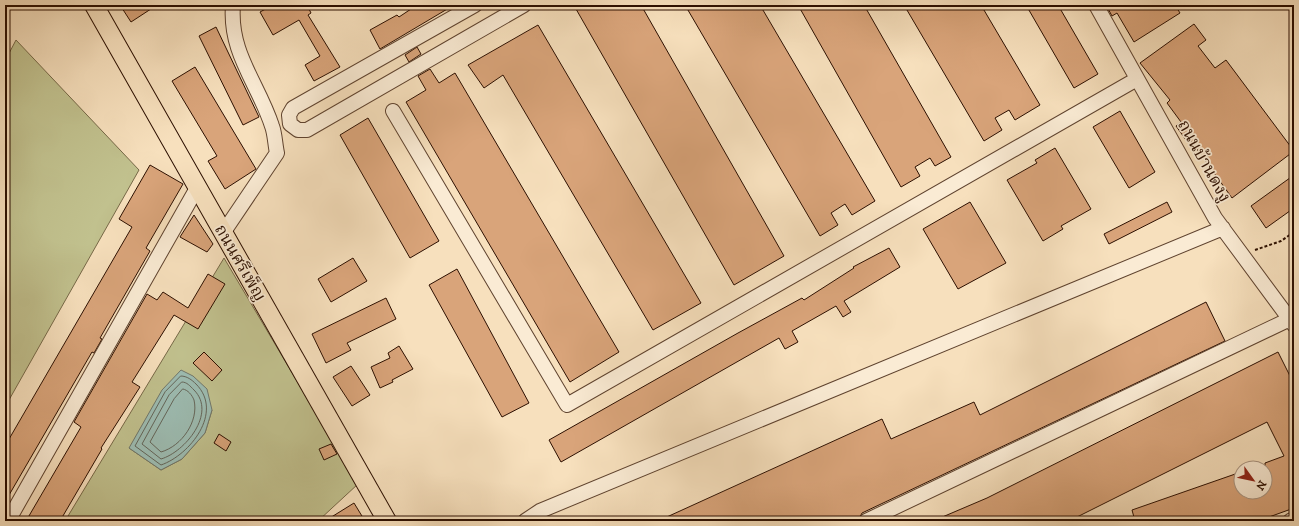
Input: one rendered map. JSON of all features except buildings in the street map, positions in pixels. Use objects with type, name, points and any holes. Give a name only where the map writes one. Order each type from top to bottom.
[{"type":"main road","name":"ถนนศรีเพ็ญ","points":[[94,5],[387,521]]},
{"type":"street","points":[[233,5],[232,19],[238,52],[273,126],[277,153]]},
{"type":"street","points":[[223,233],[277,153],[290,124],[289,115],[293,108],[475,5]]},
{"type":"street","points":[[290,124],[298,130],[307,130],[524,5]]},
{"type":"street","name":"ถนนบ้านดงงู","points":[[1096,5],[1215,218],[1292,322]]},
{"type":"street","points":[[394,111],[567,406],[1137,79]]},
{"type":"street","points":[[8,521],[197,188]]},
{"type":"street","points":[[525,521],[540,511],[1223,228]]},
{"type":"street","points":[[866,521],[1292,322]]},
{"type":"street","points":[[1290,521],[1294,520]]},
{"type":"path","points":[[1242,255],[1281,241],[1294,232]]},
{"type":"green space","points":[[16,40],[139,170],[5,407],[5,61]]},
{"type":"green space","points":[[224,258],[358,484],[318,521],[65,521]],"holes":[[[212,410],[205,433],[182,459],[161,470],[129,448]]]},
{"type":"water","points":[[181,370],[193,376],[207,389],[212,410],[205,433],[182,459],[161,470],[129,448],[162,390]]}]
